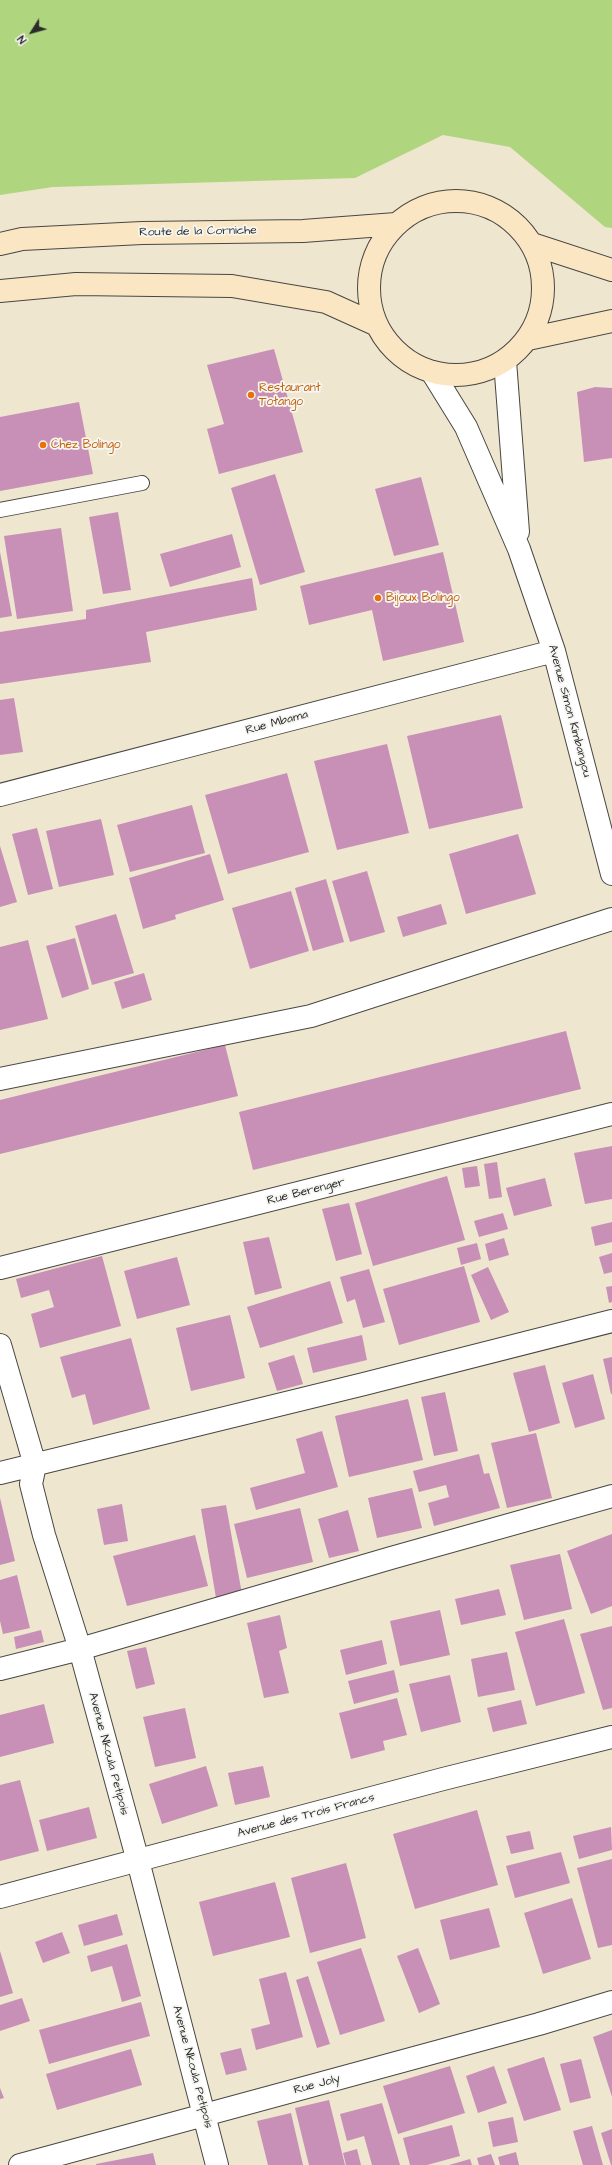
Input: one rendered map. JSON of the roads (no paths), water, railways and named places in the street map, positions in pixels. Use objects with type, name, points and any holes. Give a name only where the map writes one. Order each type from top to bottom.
[{"type":"main road","points":[[442,201],[468,201],[494,209],[516,224],[532,244],[541,268],[544,293],[539,317],[528,339],[517,352],[505,361],[482,372],[464,375],[457,376],[432,372],[409,362],[395,350],[377,325],[370,299],[370,272],[380,246],[396,224],[417,209],[442,201]]},
{"type":"main road","name":"Route de la Corniche","points":[[0,244],[22,239],[142,233],[303,231],[396,224]]},
{"type":"main road","points":[[532,244],[612,270]]},
{"type":"main road","points":[[0,291],[76,284],[232,286],[326,302],[377,325]]},
{"type":"main road","points":[[528,339],[612,321]]},
{"type":"street","name":"Avenue Simon Kimbangou","points":[[505,361],[519,549]]},
{"type":"street","name":"Avenue Simon Kimbangou","points":[[432,372],[466,427],[519,549],[554,651],[609,852],[612,874]]},
{"type":"street","name":"Rue Mbama","points":[[0,796],[554,651]]},
{"type":"street","points":[[0,1079],[311,1016],[612,919]]},
{"type":"street","name":"Rue Berenger","points":[[0,1268],[612,1114]]},
{"type":"street","points":[[0,1473],[364,1384],[612,1321]]},
{"type":"street","name":"Avenue Nkoula Petipois","points":[[0,1345],[35,1465],[31,1484],[44,1535],[80,1649],[138,1861],[217,2165]]},
{"type":"street","points":[[0,1669],[80,1649],[391,1558],[612,1496]]},
{"type":"street","name":"Avenue des Trois Francs","points":[[0,1897],[443,1779],[612,1738]]},
{"type":"street","name":"Rue Joly","points":[[20,2165],[205,2116],[539,2024],[612,2002]]},
{"type":"lane","points":[[0,510],[142,483]]},
{"type":"place","name":"Restaurant Totango","points":[[251,395]]},
{"type":"place","name":"Chez Bolingo","points":[[43,445]]},
{"type":"place","name":"Bijoux Bolingo","points":[[378,598]]}]
